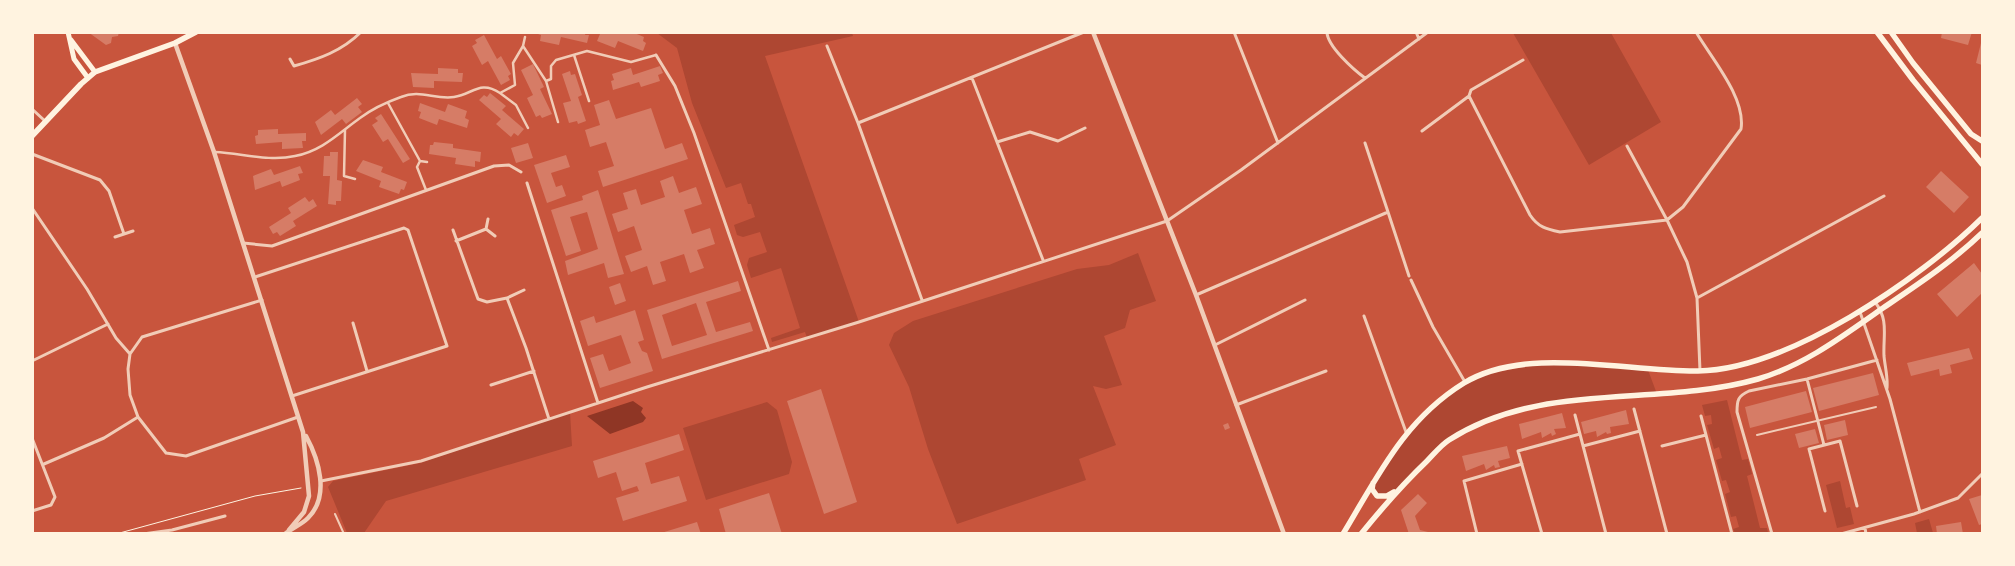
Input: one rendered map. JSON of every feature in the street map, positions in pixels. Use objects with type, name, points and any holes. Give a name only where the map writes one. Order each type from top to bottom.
[{"type":"main road","points":[[32,136],[95,72],[176,44],[196,32]]},
{"type":"main road","points":[[1878,32],[1912,80],[1982,164]]},
{"type":"main road","points":[[1891,32],[1929,83],[1971,134],[1982,141]]},
{"type":"main road","points":[[69,35],[95,72]]},
{"type":"main road","points":[[69,35],[74,59],[88,78]]},
{"type":"main road","points":[[1343,534],[1375,477],[1406,432],[1465,383],[1504,367],[1550,362],[1648,370],[1700,371],[1763,359],[1818,335],[1874,302],[1930,262],[1982,218]]},
{"type":"main road","points":[[1361,534],[1401,486],[1448,440],[1484,421],[1534,405],[1595,397],[1703,390],[1757,379],[1803,361],[1865,322],[1931,275],[1982,233]]},
{"type":"main road","points":[[1375,477],[1372,489],[1377,496],[1387,496],[1401,486]]},
{"type":"street","points":[[290,59],[294,66],[320,58],[349,44],[361,32]]},
{"type":"street","points":[[858,123],[1084,32]]},
{"type":"street","points":[[1093,32],[1196,295],[1284,534]]},
{"type":"street","points":[[1234,32],[1278,143]]},
{"type":"street","points":[[1327,32],[1328,39],[1350,66],[1364,78]]},
{"type":"street","points":[[1416,32],[1419,40]]},
{"type":"street","points":[[308,481],[321,481],[421,461],[1167,221],[1278,143],[1428,32]]},
{"type":"street","points":[[1469,96],[1536,224],[1546,229],[1560,232],[1667,220],[1683,206],[1736,137],[1741,129],[1743,117],[1739,103],[1696,32]]},
{"type":"street","points":[[500,93],[515,84],[513,63],[523,46],[525,37]]},
{"type":"street","points":[[176,44],[214,152],[298,417],[310,444],[321,481],[321,495],[314,510],[308,518],[287,532]]},
{"type":"street","points":[[523,46],[546,81],[558,122]]},
{"type":"street","points":[[827,46],[858,123],[922,300]]},
{"type":"street","points":[[546,81],[551,79],[551,66],[556,60],[587,51],[631,62],[656,55],[675,86],[694,133],[759,316],[769,350]]},
{"type":"street","points":[[574,55],[589,101]]},
{"type":"street","points":[[1422,131],[1469,96],[1471,90],[1523,60]]},
{"type":"street","points":[[972,78],[1043,260]]},
{"type":"street","points":[[214,152],[274,158],[296,156],[329,143],[360,118],[388,103],[403,96],[421,92],[453,98],[477,88],[491,87],[516,105],[528,128]]},
{"type":"street","points":[[388,103],[420,161]]},
{"type":"street","points":[[32,109],[46,121]]},
{"type":"street","points":[[997,142],[1030,132],[1058,141],[1085,128]]},
{"type":"street","points":[[345,130],[344,176],[355,179]]},
{"type":"street","points":[[1364,143],[1409,276]]},
{"type":"street","points":[[1628,146],[1687,262],[1697,298],[1700,371]]},
{"type":"street","points":[[32,154],[100,180],[109,191],[124,234]]},
{"type":"street","points":[[420,161],[427,162]]},
{"type":"street","points":[[420,161],[417,167],[426,190]]},
{"type":"street","points":[[243,243],[272,246],[494,166],[509,165],[521,172]]},
{"type":"street","points":[[527,183],[598,403]]},
{"type":"street","points":[[1697,298],[1884,196]]},
{"type":"street","points":[[32,208],[87,289],[116,338],[130,354]]},
{"type":"street","points":[[1196,295],[1388,212]]},
{"type":"street","points":[[486,229],[488,220]]},
{"type":"street","points":[[254,277],[401,228],[407,229],[448,346],[292,396]]},
{"type":"street","points":[[486,229],[495,236]]},
{"type":"street","points":[[456,241],[486,229]]},
{"type":"street","points":[[452,230],[477,298],[487,302],[506,298],[524,290]]},
{"type":"street","points":[[115,236],[133,231]]},
{"type":"street","points":[[1411,280],[1417,296],[1465,383]]},
{"type":"street","points":[[506,298],[534,371],[549,419]]},
{"type":"street","points":[[262,300],[142,337],[130,354],[130,396],[138,417],[166,453],[186,456],[298,417]]},
{"type":"street","points":[[1215,345],[1305,300]]},
{"type":"street","points":[[1874,302],[1881,310],[1885,325],[1884,354],[1887,389]]},
{"type":"street","points":[[1860,311],[1887,389],[1920,512]]},
{"type":"street","points":[[1364,316],[1406,432]]},
{"type":"street","points":[[353,323],[367,371]]},
{"type":"street","points":[[34,360],[108,324]]},
{"type":"street","points":[[1772,534],[1738,412],[1737,401],[1742,394],[1750,391],[1807,379],[1877,360]]},
{"type":"street","points":[[491,386],[534,371]]},
{"type":"street","points":[[1236,405],[1326,371]]},
{"type":"street","points":[[1807,379],[1824,445]]},
{"type":"street","points":[[1634,409],[1667,534]]},
{"type":"street","points":[[1575,415],[1606,534]]},
{"type":"street","points":[[1701,416],[1732,534]]},
{"type":"street","points":[[44,464],[104,438],[138,417]]},
{"type":"street","points":[[1583,446],[1640,431]]},
{"type":"street","points":[[287,532],[306,506],[308,481],[304,432]]},
{"type":"street","points":[[1542,534],[1518,451],[1580,434]]},
{"type":"street","points":[[1662,446],[1706,435]]},
{"type":"street","points":[[32,511],[51,505],[55,497],[33,439]]},
{"type":"street","points":[[1825,511],[1809,449],[1840,441],[1857,506]]},
{"type":"street","points":[[1477,534],[1464,481],[1522,464]]},
{"type":"street","points":[[1841,534],[1920,512],[1958,498],[1982,474]]},
{"type":"street","points":[[144,534],[172,530],[225,516]]},
{"type":"street","points":[[1865,528],[1866,534]]},
{"type":"lane","points":[[1756,435],[1876,407]]},
{"type":"lane","points":[[335,514],[344,534]]},
{"type":"path","points":[[116,534],[255,496],[300,487]]},
{"type":"shaded area","points":[[657,33],[852,33],[853,36],[765,56],[859,322],[807,338],[805,332],[772,342],[771,338],[800,328],[781,268],[751,278],[747,265],[749,258],[767,252],[760,232],[743,237],[737,235],[734,225],[755,217],[751,204],[748,204],[741,183],[726,188],[692,103],[677,48]]},
{"type":"shaded area","points":[[1513,33],[1611,33],[1661,122],[1589,165]]},
{"type":"shaded area","points":[[1138,253],[1156,301],[1130,310],[1125,328],[1104,336],[1122,385],[1106,389],[1093,386],[1116,445],[1079,459],[1086,480],[957,524],[928,449],[909,387],[889,345],[894,333],[913,321],[1077,269],[1109,265]]},
{"type":"shaded area","points":[[1550,362],[1648,370],[1657,394],[1534,405],[1484,421],[1448,441],[1393,493],[1377,496],[1373,483],[1406,432],[1453,391],[1482,375]]},
{"type":"shaded area","points":[[1727,400],[1742,460],[1748,459],[1752,474],[1747,476],[1760,528],[1767,528],[1768,533],[1735,533],[1733,529],[1739,527],[1736,516],[1731,517],[1725,494],[1730,492],[1726,480],[1722,481],[1716,460],[1722,458],[1719,447],[1714,449],[1707,425],[1712,424],[1711,415],[1705,416],[1702,405]]},
{"type":"shaded area","points":[[633,401],[643,408],[641,412],[646,418],[643,422],[610,434],[587,416]]},
{"type":"shaded area","points":[[767,402],[777,410],[792,462],[789,474],[706,500],[683,428]]},
{"type":"shaded area","points":[[570,412],[572,446],[386,501],[364,533],[347,533],[328,487],[333,481],[420,463]]},
{"type":"shaded area","points":[[1840,481],[1846,508],[1850,507],[1854,524],[1837,528],[1826,485]]},
{"type":"shaded area","points":[[1929,519],[1933,533],[1917,533],[1915,523]]},
{"type":"building","points":[[88,32],[119,32],[118,36],[112,37],[111,43],[106,45]]},
{"type":"building","points":[[586,32],[585,35],[589,35],[587,43],[561,37],[559,45],[540,41],[541,35],[535,33]]},
{"type":"building","points":[[595,32],[625,34],[632,32],[644,37],[643,41],[646,43],[643,51],[618,41],[615,48],[597,41],[600,34]]},
{"type":"building","points":[[1942,32],[1972,32],[1968,45],[1941,38]]},
{"type":"building","points":[[484,35],[497,59],[501,56],[511,74],[508,76],[510,80],[501,85],[488,61],[482,65],[472,46],[477,43],[475,40]]},
{"type":"building","points":[[1982,39],[1982,65],[1976,63]]},
{"type":"building","points":[[533,64],[544,87],[540,89],[552,114],[542,118],[540,115],[536,117],[527,98],[533,95],[521,70]]},
{"type":"building","points":[[660,66],[663,73],[658,75],[660,81],[641,87],[639,82],[613,90],[611,81],[614,80],[612,74],[631,68],[633,75]]},
{"type":"building","points":[[438,68],[458,69],[458,73],[463,73],[462,82],[434,81],[434,88],[413,87],[411,73],[438,74]]},
{"type":"building","points":[[570,71],[571,75],[575,74],[582,95],[578,97],[586,121],[578,124],[577,121],[569,123],[563,103],[571,101],[562,74]]},
{"type":"building","points":[[490,93],[506,106],[502,110],[524,129],[518,136],[514,133],[511,137],[496,124],[501,119],[479,100],[484,95],[487,97]]},
{"type":"building","points":[[357,98],[362,104],[358,107],[362,112],[346,124],[342,119],[321,135],[315,122],[331,110],[335,115]]},
{"type":"building","points":[[609,100],[616,119],[651,108],[665,149],[682,143],[688,159],[603,187],[598,171],[614,166],[606,142],[590,147],[585,130],[600,125],[594,105]]},
{"type":"building","points":[[420,103],[445,112],[448,104],[467,111],[465,118],[469,120],[467,128],[439,119],[437,125],[419,118],[421,112],[418,111]]},
{"type":"building","points":[[381,114],[410,159],[403,163],[388,139],[383,142],[372,125],[378,121],[375,118]]},
{"type":"building","points":[[278,129],[278,134],[306,133],[306,141],[302,141],[303,148],[282,149],[282,142],[256,144],[255,136],[258,135],[258,130]]},
{"type":"building","points":[[434,142],[453,144],[453,148],[481,152],[480,162],[475,161],[475,167],[455,164],[456,158],[429,154],[430,145],[433,145]]},
{"type":"building","points":[[528,143],[533,158],[516,163],[511,148]]},
{"type":"building","points":[[330,152],[338,152],[337,180],[342,181],[341,201],[336,201],[336,205],[328,204],[330,176],[323,176],[324,156],[330,156]]},
{"type":"building","points":[[566,155],[570,167],[551,173],[556,187],[562,185],[566,196],[547,203],[534,165]]},
{"type":"building","points":[[363,160],[383,167],[381,172],[407,182],[404,190],[401,189],[399,194],[379,187],[381,181],[356,171]]},
{"type":"building","points":[[300,166],[303,173],[298,174],[300,180],[282,187],[280,181],[255,190],[253,176],[271,169],[274,175]]},
{"type":"building","points":[[1941,171],[1969,197],[1954,213],[1926,187]]},
{"type":"building","points":[[673,176],[679,193],[696,187],[702,204],[684,210],[692,234],[710,228],[715,244],[697,250],[704,268],[690,273],[684,254],[660,262],[666,281],[653,285],[647,266],[631,272],[625,256],[642,250],[634,226],[618,232],[612,214],[628,209],[623,193],[636,189],[641,205],[665,197],[660,181]]},
{"type":"building","points":[[598,190],[624,274],[608,278],[604,263],[568,275],[565,261],[598,249],[587,212],[570,217],[581,251],[566,256],[551,210],[583,200],[582,196]]},
{"type":"building","points":[[305,197],[309,202],[313,199],[317,206],[293,221],[296,226],[280,236],[277,232],[273,234],[269,227],[291,213],[288,208]]},
{"type":"building","points":[[1974,263],[1982,274],[1982,293],[1957,317],[1937,294]]},
{"type":"building","points":[[738,281],[741,291],[706,302],[716,332],[750,322],[753,331],[662,359],[647,310]],"holes":[[[696,303],[707,335],[672,346],[662,315]]]},
{"type":"building","points":[[620,283],[626,301],[615,305],[609,287]]},
{"type":"building","points":[[635,310],[644,340],[638,342],[642,351],[647,353],[653,371],[600,388],[590,358],[603,354],[609,371],[631,363],[621,335],[588,346],[580,321],[594,316],[596,323]]},
{"type":"building","points":[[1969,348],[1973,359],[1950,365],[1952,373],[1940,376],[1939,369],[1911,376],[1907,363]]},
{"type":"building","points":[[1873,373],[1879,395],[1819,411],[1813,388]]},
{"type":"building","points":[[821,389],[857,502],[824,514],[787,401]]},
{"type":"building","points":[[1806,391],[1812,412],[1750,428],[1745,407]]},
{"type":"building","points":[[1626,410],[1629,424],[1610,427],[1611,433],[1607,434],[1606,432],[1597,437],[1596,431],[1584,434],[1581,422]]},
{"type":"building","points":[[1562,413],[1566,428],[1554,429],[1556,434],[1552,436],[1551,433],[1542,438],[1541,432],[1522,439],[1519,424]]},
{"type":"building","points":[[1845,420],[1848,435],[1827,440],[1824,425]]},
{"type":"building","points":[[1228,423],[1230,428],[1225,430],[1223,425]]},
{"type":"building","points":[[1815,429],[1819,443],[1799,448],[1795,434]]},
{"type":"building","points":[[679,434],[684,450],[645,463],[651,484],[679,476],[687,501],[623,521],[616,498],[639,491],[637,486],[622,491],[616,472],[598,478],[593,461]]},
{"type":"building","points":[[1507,446],[1510,458],[1498,461],[1500,467],[1495,468],[1494,465],[1486,470],[1484,464],[1466,471],[1462,456]]},
{"type":"building","points":[[769,493],[782,534],[726,534],[719,509]]},
{"type":"building","points":[[1418,494],[1427,503],[1415,516],[1420,530],[1436,534],[1409,534],[1401,510]]},
{"type":"building","points":[[1982,495],[1982,524],[1979,525],[1969,499]]},
{"type":"building","points":[[697,522],[701,534],[661,534],[661,533]]},
{"type":"building","points":[[1961,522],[1963,534],[1937,534],[1936,526]]}]
